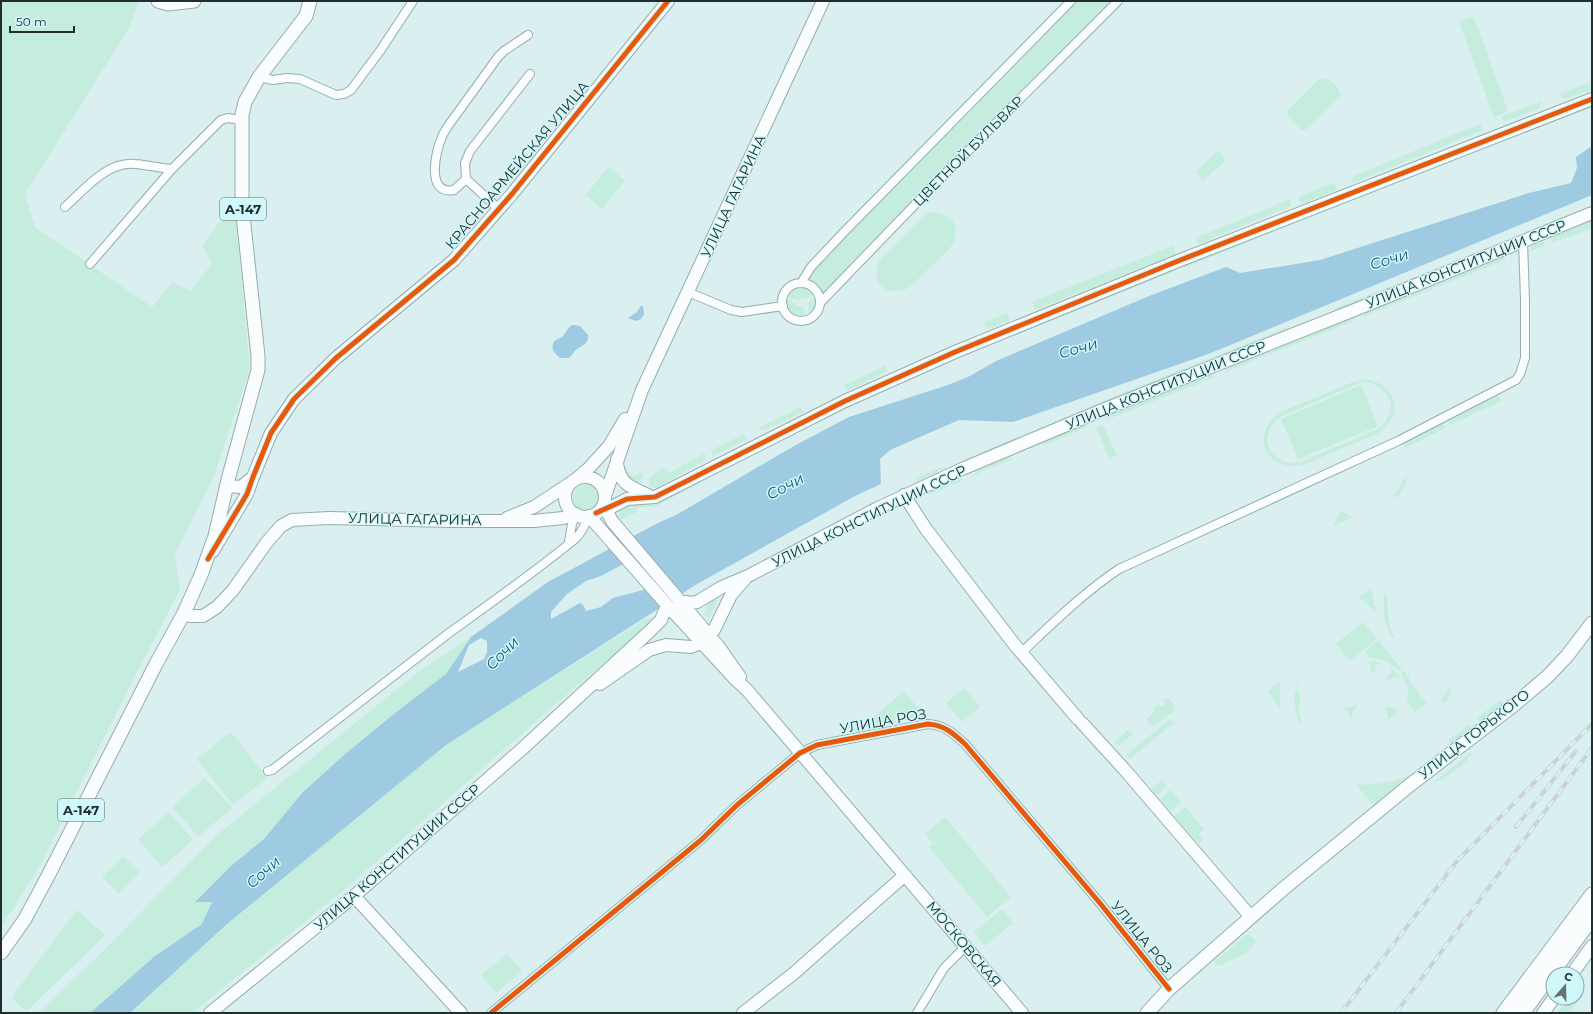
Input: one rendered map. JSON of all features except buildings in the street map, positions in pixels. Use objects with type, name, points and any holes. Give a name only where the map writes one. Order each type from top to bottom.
[{"type":"main road","points":[[158,1],[168,4],[194,1]]},
{"type":"main road","name":"А-147","points":[[1,953],[25,919],[156,664],[184,613],[208,559],[258,370],[258,356],[242,206],[241,120],[245,102],[259,77],[306,16],[310,1]]},
{"type":"main road","name":"КРАСНОАРМЕЙСКАЯ УЛИЦА","points":[[253,477],[272,433],[281,417],[302,391],[336,358],[454,260],[499,209],[668,1]]},
{"type":"main road","name":"УЛИЦА ГАГАРИНА","points":[[642,390],[823,1]]},
{"type":"main road","points":[[674,602],[612,521],[601,501],[593,478],[579,478],[574,480],[567,489],[566,500],[576,514],[582,516],[601,501],[653,497],[845,401],[954,352],[1171,264],[1592,99]]},
{"type":"main road","name":"УЛИЦА КОНСТИТУЦИИ СССР","points":[[674,602],[697,602],[722,587],[748,576],[904,495],[1100,411],[1357,309],[1592,213]]},
{"type":"main road","points":[[642,390],[601,501],[606,533],[674,602]]},
{"type":"main road","points":[[502,520],[534,507],[588,469],[609,446],[642,390]]},
{"type":"main road","points":[[617,459],[618,471],[627,484],[632,488],[653,497]]},
{"type":"main road","points":[[228,481],[241,487],[253,477]]},
{"type":"main road","name":"А-147","points":[[208,559],[248,494],[253,477]]},
{"type":"main road","points":[[904,495],[926,529],[1021,653],[1251,917],[1169,989],[1147,1013]]},
{"type":"main road","points":[[601,501],[621,502],[634,498],[653,497]]},
{"type":"main road","points":[[618,527],[617,514],[621,502]]},
{"type":"main road","name":"УЛИЦА ГАГАРИНА","points":[[184,613],[190,616],[203,616],[217,607],[233,590],[267,542],[286,522],[292,520],[329,518],[451,521],[534,521],[563,518],[576,514]]},
{"type":"main road","points":[[580,696],[613,676],[649,650],[666,645],[691,647],[705,639],[717,625],[731,595],[748,576]]},
{"type":"main road","points":[[580,696],[657,625],[674,602]]},
{"type":"main road","name":"МОСКОВСКАЯ","points":[[674,602],[705,639],[734,678],[747,690],[1022,1013]]},
{"type":"main road","name":"УЛИЦА ГОРЬКОГО","points":[[1251,917],[1347,836],[1515,704],[1547,677],[1592,623]]},
{"type":"main road","name":"УЛИЦА КОНСТИТУЦИИ СССР","points":[[210,1013],[354,896],[580,696]]},
{"type":"main road","points":[[743,1013],[783,982],[905,875]]},
{"type":"main road","points":[[1503,1013],[1592,894]]},
{"type":"main road","points":[[354,896],[461,1013]]},
{"type":"main road","points":[[1513,1013],[1592,907]]},
{"type":"main road","points":[[1523,1013],[1592,919]]},
{"type":"main road","points":[[1579,966],[1590,952]]},
{"type":"street","points":[[259,77],[273,80],[287,78],[300,79],[336,95],[344,94],[351,90],[380,51],[413,1]]},
{"type":"street","points":[[801,283],[811,267],[844,232],[1071,1]]},
{"type":"street","name":"ЦВЕТНОЙ БУЛЬВАР","points":[[820,303],[942,177],[1118,1]]},
{"type":"street","points":[[528,35],[504,51],[498,57],[448,126],[436,156],[435,178],[438,186],[444,190],[454,190],[466,179],[465,162],[470,151],[530,74]]},
{"type":"street","points":[[90,264],[172,169],[221,120],[228,118],[241,120]]},
{"type":"street","points":[[66,207],[104,173],[120,166],[134,163],[172,169]]},
{"type":"street","name":"КРАСНОАРМЕЙСКАЯ УЛИЦА","points":[[466,179],[499,209]]},
{"type":"street","points":[[1021,653],[1069,608],[1119,569],[1398,441],[1516,380],[1520,374],[1525,358],[1523,241]]},
{"type":"street","points":[[801,283],[811,285],[815,289],[819,294],[820,303],[816,314],[812,318],[801,321],[789,316],[783,306],[783,297],[787,289],[801,283]]},
{"type":"street","points":[[688,292],[731,310],[742,312],[783,306]]},
{"type":"street","points":[[268,771],[272,770],[448,634],[552,559],[583,530],[601,501]]},
{"type":"street","points":[[569,542],[572,524],[576,514]]},
{"type":"street","name":"УЛИЦА РОЗ","points":[[491,1013],[701,840],[737,805],[800,753],[817,745],[928,724],[940,725],[946,728],[964,744],[1097,900],[1169,989]]},
{"type":"street","points":[[917,1013],[944,968],[966,946]]},
{"type":"green space","points":[[1,1],[139,2],[129,28],[25,194],[35,227],[152,307],[173,282],[190,291],[212,264],[203,245],[234,202],[250,369],[214,476],[175,554],[180,590],[37,871],[1,927]]},
{"type":"green space","points":[[1071,1],[1118,1],[820,298],[813,287],[808,284],[801,283]]},
{"type":"green space","points":[[1474,17],[1508,111],[1494,117],[1459,22]]},
{"type":"green space","points":[[1323,78],[1329,80],[1338,88],[1340,97],[1307,129],[1301,130],[1288,117],[1288,110],[1318,80]]},
{"type":"green space","points":[[1592,82],[1592,90],[1566,99],[1562,98],[1560,93]]},
{"type":"green space","points":[[1542,101],[1538,109],[1506,121],[1503,120],[1502,116]]},
{"type":"green space","points":[[1592,103],[1592,107],[1497,144],[1496,140]]},
{"type":"green space","points":[[1480,124],[1483,130],[1353,183],[1351,177]]},
{"type":"green space","points":[[1479,146],[1481,150],[1347,203],[1345,199]]},
{"type":"green space","points":[[1218,151],[1226,160],[1203,181],[1195,172]]},
{"type":"green space","points":[[609,167],[625,181],[602,209],[585,195]]},
{"type":"green space","points":[[1334,183],[1337,190],[1305,203],[1299,201],[1298,197]]},
{"type":"green space","points":[[1290,199],[1290,207],[1198,244],[1196,238]]},
{"type":"green space","points":[[1338,203],[1339,206],[1184,268],[1183,265]]},
{"type":"green space","points":[[1592,205],[1592,208],[1526,234],[1526,232]]},
{"type":"green space","points":[[937,212],[949,218],[955,226],[955,236],[950,248],[910,287],[901,291],[893,291],[881,286],[876,273],[882,257],[922,217],[929,213]]},
{"type":"green space","points":[[1592,220],[1592,228],[1552,243],[1550,236]]},
{"type":"green space","points":[[1542,239],[1545,246],[1528,252],[1533,243]]},
{"type":"green space","points":[[1173,246],[1176,254],[1035,310],[1032,302]]},
{"type":"green space","points":[[1501,256],[1505,258],[1505,260],[1363,317],[1366,311]]},
{"type":"green space","points":[[1177,268],[1178,270],[956,359],[885,390],[888,386],[1039,323]]},
{"type":"green space","points":[[1425,273],[1426,275],[1341,309],[1333,309]]},
{"type":"green space","points":[[800,286],[810,288],[815,294],[808,299],[802,298],[798,300],[786,297],[791,289]]},
{"type":"green space","points":[[816,297],[816,308],[809,316],[808,302]]},
{"type":"green space","points":[[785,299],[790,300],[796,306],[803,306],[806,317],[797,317],[791,313],[787,307]]},
{"type":"green space","points":[[1007,313],[1010,320],[990,328],[984,326],[986,321]]},
{"type":"green space","points":[[1351,317],[1356,320],[1225,372],[1227,367]]},
{"type":"green space","points":[[1291,326],[1288,330],[1136,390],[988,453],[977,454],[1135,388]]},
{"type":"green space","points":[[885,366],[888,371],[849,390],[846,389],[844,385]]},
{"type":"green space","points":[[1210,374],[1215,377],[1106,420],[1107,412]]},
{"type":"green space","points":[[1366,379],[1377,382],[1391,394],[1394,402],[1394,410],[1392,419],[1386,427],[1377,434],[1303,465],[1290,466],[1279,463],[1271,457],[1266,449],[1264,440],[1266,431],[1271,421],[1281,412],[1355,381]],"holes":[[[1366,382],[1383,390],[1388,396],[1391,409],[1384,424],[1376,430],[1301,462],[1281,460],[1274,455],[1269,448],[1267,440],[1269,432],[1273,423],[1282,416],[1357,384]]]},
{"type":"green space","points":[[1361,385],[1378,426],[1298,459],[1281,419]]},
{"type":"green space","points":[[1497,394],[1501,401],[1450,425],[1447,419]]},
{"type":"green space","points":[[801,407],[803,412],[765,430],[758,428]]},
{"type":"green space","points":[[1442,422],[1445,428],[1405,448],[1402,442]]},
{"type":"green space","points":[[1085,423],[1089,426],[1043,446],[1040,439]]},
{"type":"green space","points":[[1103,425],[1117,455],[1109,458],[1096,428]]},
{"type":"green space","points":[[744,434],[747,439],[712,457],[712,450]]},
{"type":"green space","points":[[1009,452],[1012,459],[976,474],[975,470]]},
{"type":"green space","points":[[705,453],[706,460],[656,488],[649,485],[650,478],[662,467],[669,473]]},
{"type":"green space","points":[[622,462],[633,477],[642,472],[643,476],[637,483],[633,482],[626,476]]},
{"type":"green space","points":[[945,466],[938,472],[918,481],[916,478]]},
{"type":"green space","points":[[1408,473],[1405,486],[1397,498],[1394,496]]},
{"type":"green space","points":[[702,476],[701,482],[655,507],[638,507],[635,513],[623,519],[619,519],[619,511],[622,504]]},
{"type":"green space","points":[[959,476],[963,480],[928,495],[928,490]]},
{"type":"green space","points":[[586,485],[595,489],[599,498],[595,507],[586,511],[577,507],[573,498],[577,489]]},
{"type":"green space","points":[[1341,511],[1353,517],[1333,526]]},
{"type":"green space","points":[[1372,588],[1376,612],[1364,601],[1358,598]]},
{"type":"green space","points":[[721,591],[709,620],[704,614],[707,609],[705,604]]},
{"type":"green space","points":[[1385,592],[1387,594],[1389,624],[1394,637],[1392,638],[1384,616]]},
{"type":"green space","points":[[650,616],[650,625],[573,689],[344,890],[192,1013],[130,1013],[227,924],[446,745]]},
{"type":"green space","points":[[1363,622],[1377,639],[1350,661],[1336,644]]},
{"type":"green space","points":[[471,637],[446,674],[344,755],[302,793],[265,838],[231,866],[195,901],[212,901],[203,924],[155,956],[90,1013],[39,1013],[103,951],[217,835],[417,673]]},
{"type":"green space","points":[[1378,640],[1402,669],[1399,671],[1386,662],[1370,658],[1365,652]]},
{"type":"green space","points":[[1367,661],[1381,662],[1376,666],[1375,673],[1371,672],[1371,666]]},
{"type":"green space","points":[[1390,666],[1401,679],[1395,677],[1388,680],[1386,678],[1391,672]]},
{"type":"green space","points":[[1404,671],[1410,678],[1408,680],[1427,703],[1415,712],[1407,701],[1408,689],[1401,673]]},
{"type":"green space","points":[[1298,680],[1297,692],[1300,693],[1299,711],[1301,722],[1298,723],[1294,698]]},
{"type":"green space","points":[[1277,682],[1280,682],[1280,708],[1268,692]]},
{"type":"green space","points":[[1453,684],[1447,701],[1441,703],[1442,698]]},
{"type":"green space","points":[[964,688],[980,707],[962,722],[946,703]]},
{"type":"green space","points":[[904,691],[921,712],[921,716],[910,718],[908,712],[895,715],[896,722],[873,726],[869,721]]},
{"type":"green space","points":[[1168,697],[1174,704],[1173,712],[1155,725],[1151,725],[1146,719],[1154,712],[1153,709],[1159,704],[1161,707],[1165,704],[1163,701]]},
{"type":"green space","points":[[1499,699],[1503,705],[1481,722],[1476,719],[1499,701]]},
{"type":"green space","points":[[1355,704],[1357,707],[1352,713],[1352,718],[1343,707],[1350,708]]},
{"type":"green space","points":[[1388,707],[1394,708],[1398,712],[1387,721],[1388,714],[1384,709]]},
{"type":"green space","points":[[1170,719],[1174,723],[1130,759],[1126,755]]},
{"type":"green space","points":[[1470,724],[1471,730],[1451,745],[1448,740]]},
{"type":"green space","points":[[1129,729],[1133,734],[1118,746],[1114,742]]},
{"type":"green space","points":[[231,732],[267,778],[233,805],[197,759]]},
{"type":"green space","points":[[1472,751],[1470,756],[1461,766],[1433,783]]},
{"type":"green space","points":[[1417,772],[1373,805],[1356,785],[1387,782]]},
{"type":"green space","points":[[205,778],[232,808],[198,837],[172,807]]},
{"type":"green space","points":[[1162,780],[1167,786],[1157,795],[1151,789]]},
{"type":"green space","points":[[1170,790],[1181,802],[1171,811],[1160,799]]},
{"type":"green space","points":[[1185,807],[1204,829],[1199,834],[1204,839],[1199,844],[1174,816]]},
{"type":"green space","points":[[169,812],[193,840],[162,867],[138,839]]},
{"type":"green space","points":[[945,817],[1011,897],[987,917],[929,847],[933,843],[925,834]]},
{"type":"green space","points":[[123,856],[140,873],[119,894],[102,877]]},
{"type":"green space","points":[[1002,909],[1013,923],[985,946],[974,932]]},
{"type":"green space","points":[[77,910],[105,935],[27,1011],[11,998]]},
{"type":"green space","points":[[1249,934],[1256,941],[1248,952],[1218,966],[1214,962],[1246,935]]},
{"type":"green space","points":[[507,954],[522,971],[496,993],[481,975]]},
{"type":"green space","points":[[1562,1006],[1574,1006],[1569,1013],[1556,1013]]},
{"type":"water","name":"Сочи","points":[[1592,146],[1592,195],[1211,353],[1013,422],[959,420],[890,450],[880,459],[881,484],[855,496],[697,584],[446,745],[227,924],[130,1013],[90,1013],[155,956],[202,924],[212,902],[195,902],[231,866],[265,838],[302,793],[344,755],[446,674],[471,637],[548,582],[656,524],[678,514],[794,446],[849,417],[948,385],[970,376],[996,361],[1149,296],[1226,267],[1240,273],[1320,260],[1529,193],[1571,183],[1577,168],[1576,157]],"holes":[[[627,562],[639,564],[647,568],[652,575],[654,587],[613,598],[601,607],[586,611],[580,603],[551,619],[551,612],[567,594],[586,581],[601,576]],[[481,638],[487,641],[487,652],[484,659],[458,672],[469,645]]]},
{"type":"water","points":[[641,306],[643,306],[644,314],[641,319],[636,321],[628,318],[637,312]]},
{"type":"water","points":[[572,325],[580,326],[588,335],[587,341],[569,358],[560,358],[553,351],[553,344],[563,336]]},
{"type":"railway","points":[[1341,1013],[1457,861],[1592,724]]},
{"type":"railway","points":[[1396,1013],[1592,748]]},
{"type":"railway","points":[[1516,827],[1576,751]]},
{"type":"cycle path","points":[[208,559],[247,494],[271,433],[294,399],[336,358],[454,260],[512,194],[668,1]]},
{"type":"cycle path","points":[[596,513],[627,499],[655,497],[845,401],[955,352],[1178,261],[1592,99]]},
{"type":"cycle path","points":[[491,1013],[701,840],[737,805],[800,753],[817,745],[928,724],[939,726],[948,730],[965,744],[1099,902],[1169,989]]}]
